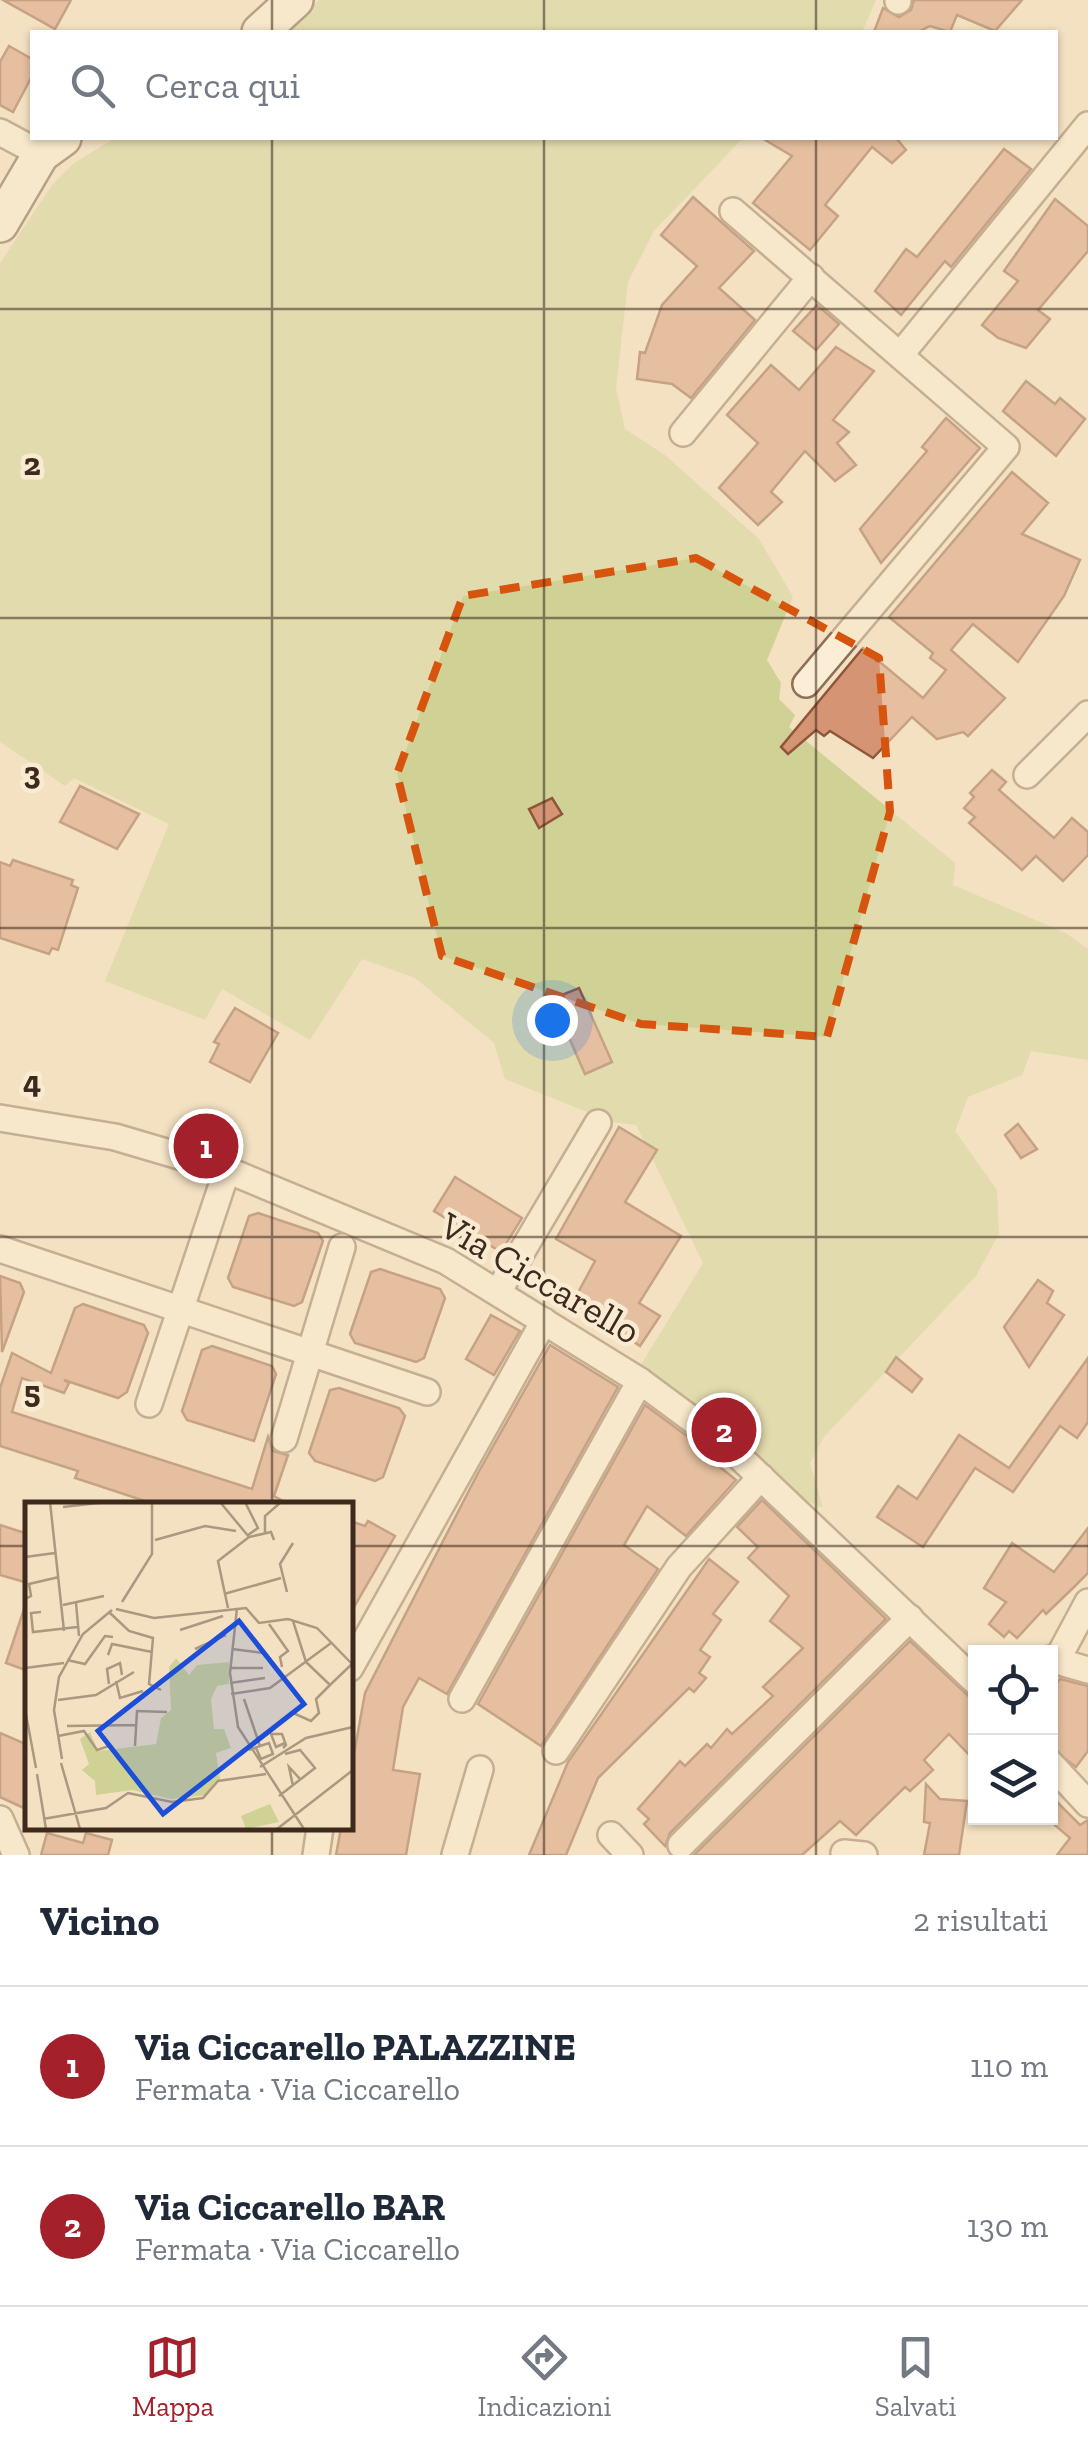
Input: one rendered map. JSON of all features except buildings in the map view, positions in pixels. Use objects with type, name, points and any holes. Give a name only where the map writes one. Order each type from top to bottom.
[{"type":"street","points":[[262,30],[294,0]]},
{"type":"street","points":[[900,354],[1088,125]]},
{"type":"street","points":[[0,132],[52,146],[0,224]]},
{"type":"street","points":[[733,210],[1006,447],[806,684]]},
{"type":"street","points":[[683,432],[811,277]]},
{"type":"street","points":[[1026,775],[1088,714]]},
{"type":"street","name":"Via Ciccarello","points":[[0,1118],[114,1137],[228,1170],[446,1261],[640,1380],[730,1447],[910,1618],[965,1660]]},
{"type":"street","points":[[498,1292],[598,1123]]},
{"type":"street","points":[[149,1404],[228,1170]]},
{"type":"street","points":[[284,1439],[342,1247]]},
{"type":"street","points":[[0,1249],[426,1392]]},
{"type":"street","points":[[352,1664],[544,1321]]},
{"type":"street","points":[[462,1700],[640,1380]]},
{"type":"street","points":[[556,1751],[679,1567],[762,1477]]},
{"type":"street","points":[[1058,1651],[1088,1602]]},
{"type":"street","points":[[681,1844],[910,1618]]},
{"type":"street","points":[[1058,1659],[1088,1670]]},
{"type":"street","points":[[455,1855],[480,1769]]},
{"type":"street","points":[[1058,1772],[1088,1804]]},
{"type":"street","points":[[0,1819],[16,1855]]},
{"type":"street","points":[[316,1855],[320,1830]]},
{"type":"street","points":[[611,1835],[630,1855]]},
{"type":"highlighted area","points":[[696,558],[879,658],[890,812],[827,1037],[641,1024],[442,956],[397,774],[463,596]]},
{"type":"green space","points":[[319,0],[876,0],[863,30],[288,30]]},
{"type":"green space","points":[[112,140],[741,140],[654,231],[628,282],[616,388],[625,429],[665,455],[759,539],[793,597],[767,660],[781,683],[779,699],[795,715],[789,727],[955,863],[953,885],[1066,933],[1088,949],[1088,1060],[1031,1051],[1022,1075],[968,1097],[955,1131],[997,1190],[999,1234],[976,1276],[824,1437],[810,1463],[823,1508],[800,1498],[639,1368],[703,1263],[636,1125],[612,1122],[505,1079],[494,1043],[415,978],[362,959],[310,1040],[222,989],[205,1020],[105,981],[169,824],[74,778],[65,786],[0,742],[0,263],[52,185],[74,163]]},
{"type":"place","name":"Via Ciccarello PALAZZINE","points":[[206,1146]]},
{"type":"place","name":"Via Ciccarello BAR","points":[[724,1430]]}]
